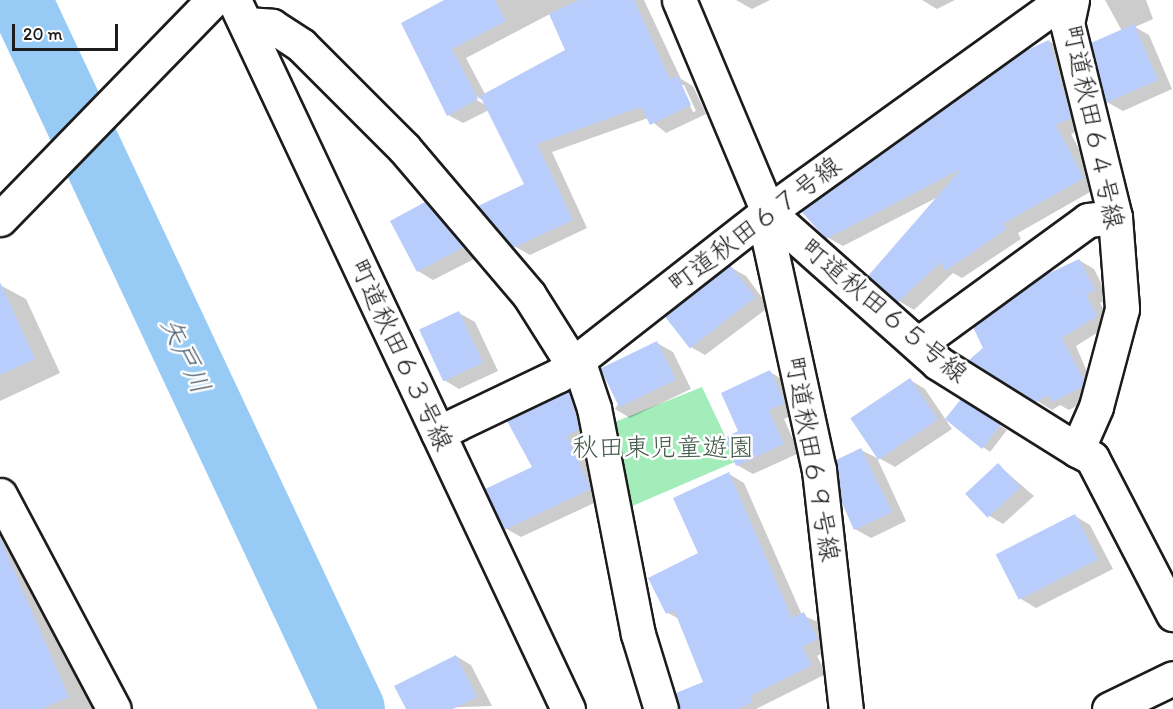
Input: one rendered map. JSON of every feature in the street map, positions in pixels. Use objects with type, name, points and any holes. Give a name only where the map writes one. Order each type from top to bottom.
[{"type":"street","points":[[0,219],[213,0]]},
{"type":"street","name":"町道秋田６５号線","points":[[679,0],[768,212],[918,344],[1077,450]]},
{"type":"street","name":"町道秋田６７号線","points":[[438,433],[575,362],[768,212],[1063,0]]},
{"type":"street","name":"町道秋田６４号線","points":[[1072,0],[1067,23],[1115,217],[1122,309],[1096,407],[1077,450]]},
{"type":"street","points":[[240,12],[272,26],[301,45],[404,148],[528,296],[575,362],[594,408],[638,634],[661,709]]},
{"type":"street","name":"町道秋田６３号線","points":[[240,12],[568,709]]},
{"type":"street","name":"町道秋田６９号線","points":[[768,212],[769,242],[819,470],[846,709]]},
{"type":"street","points":[[918,344],[1088,220],[1115,217]]},
{"type":"street","points":[[1077,450],[1092,458],[1173,614]]},
{"type":"street","points":[[0,495],[114,709]]},
{"type":"street","points":[[1109,709],[1173,678]]},
{"type":"green space","name":"秋田東児童遊園","points":[[702,387],[737,461],[623,510],[607,425]]},
{"type":"building","points":[[444,0],[495,0],[506,21],[452,49],[478,99],[447,116],[401,23]]},
{"type":"building","points":[[579,0],[634,0],[670,79],[678,76],[691,105],[650,125],[641,107],[537,144],[573,220],[513,248],[478,206],[524,184],[480,96],[565,50],[549,14]]},
{"type":"building","points":[[1134,24],[1158,80],[1106,103],[1091,43]]},
{"type":"building","points":[[1049,40],[1071,118],[1056,125],[1084,178],[1003,224],[1007,229],[945,271],[941,262],[898,302],[868,276],[961,169],[826,239],[801,211],[1025,51]]},
{"type":"building","points":[[425,202],[464,247],[417,272],[390,221]]},
{"type":"building","points":[[1079,259],[1095,290],[1086,295],[1097,316],[1062,338],[1084,380],[1082,387],[1053,402],[1048,395],[1036,402],[969,360],[983,348],[973,327],[1041,277]]},
{"type":"building","points":[[730,265],[755,297],[690,348],[665,316]]},
{"type":"building","points":[[0,282],[35,359],[0,375]]},
{"type":"building","points":[[459,311],[483,363],[443,381],[419,330]]},
{"type":"building","points":[[657,341],[676,380],[619,407],[600,369]]},
{"type":"building","points":[[770,370],[785,403],[769,410],[784,444],[736,466],[724,438],[738,431],[721,393]]},
{"type":"building","points":[[910,378],[938,419],[878,460],[850,418]]},
{"type":"building","points":[[569,391],[579,429],[567,436],[591,489],[504,530],[485,489],[532,467],[507,421]]},
{"type":"building","points":[[961,399],[1001,424],[982,449],[945,419]]},
{"type":"building","points":[[861,448],[892,512],[854,530],[842,503],[836,460]]},
{"type":"building","points":[[998,463],[1021,487],[988,518],[965,494]]},
{"type":"building","points":[[729,472],[792,618],[804,612],[818,639],[802,647],[812,665],[750,696],[753,702],[737,709],[679,709],[676,693],[703,682],[674,610],[666,614],[648,578],[698,553],[673,498]]},
{"type":"building","points":[[1075,514],[1098,559],[1019,600],[996,554]]},
{"type":"building","points":[[0,538],[69,697],[41,709],[0,709]]},
{"type":"building","points":[[456,655],[477,697],[453,709],[406,709],[394,686]]},
{"type":"waterway","name":"矢戸川","points":[[20,0],[353,709]]}]
